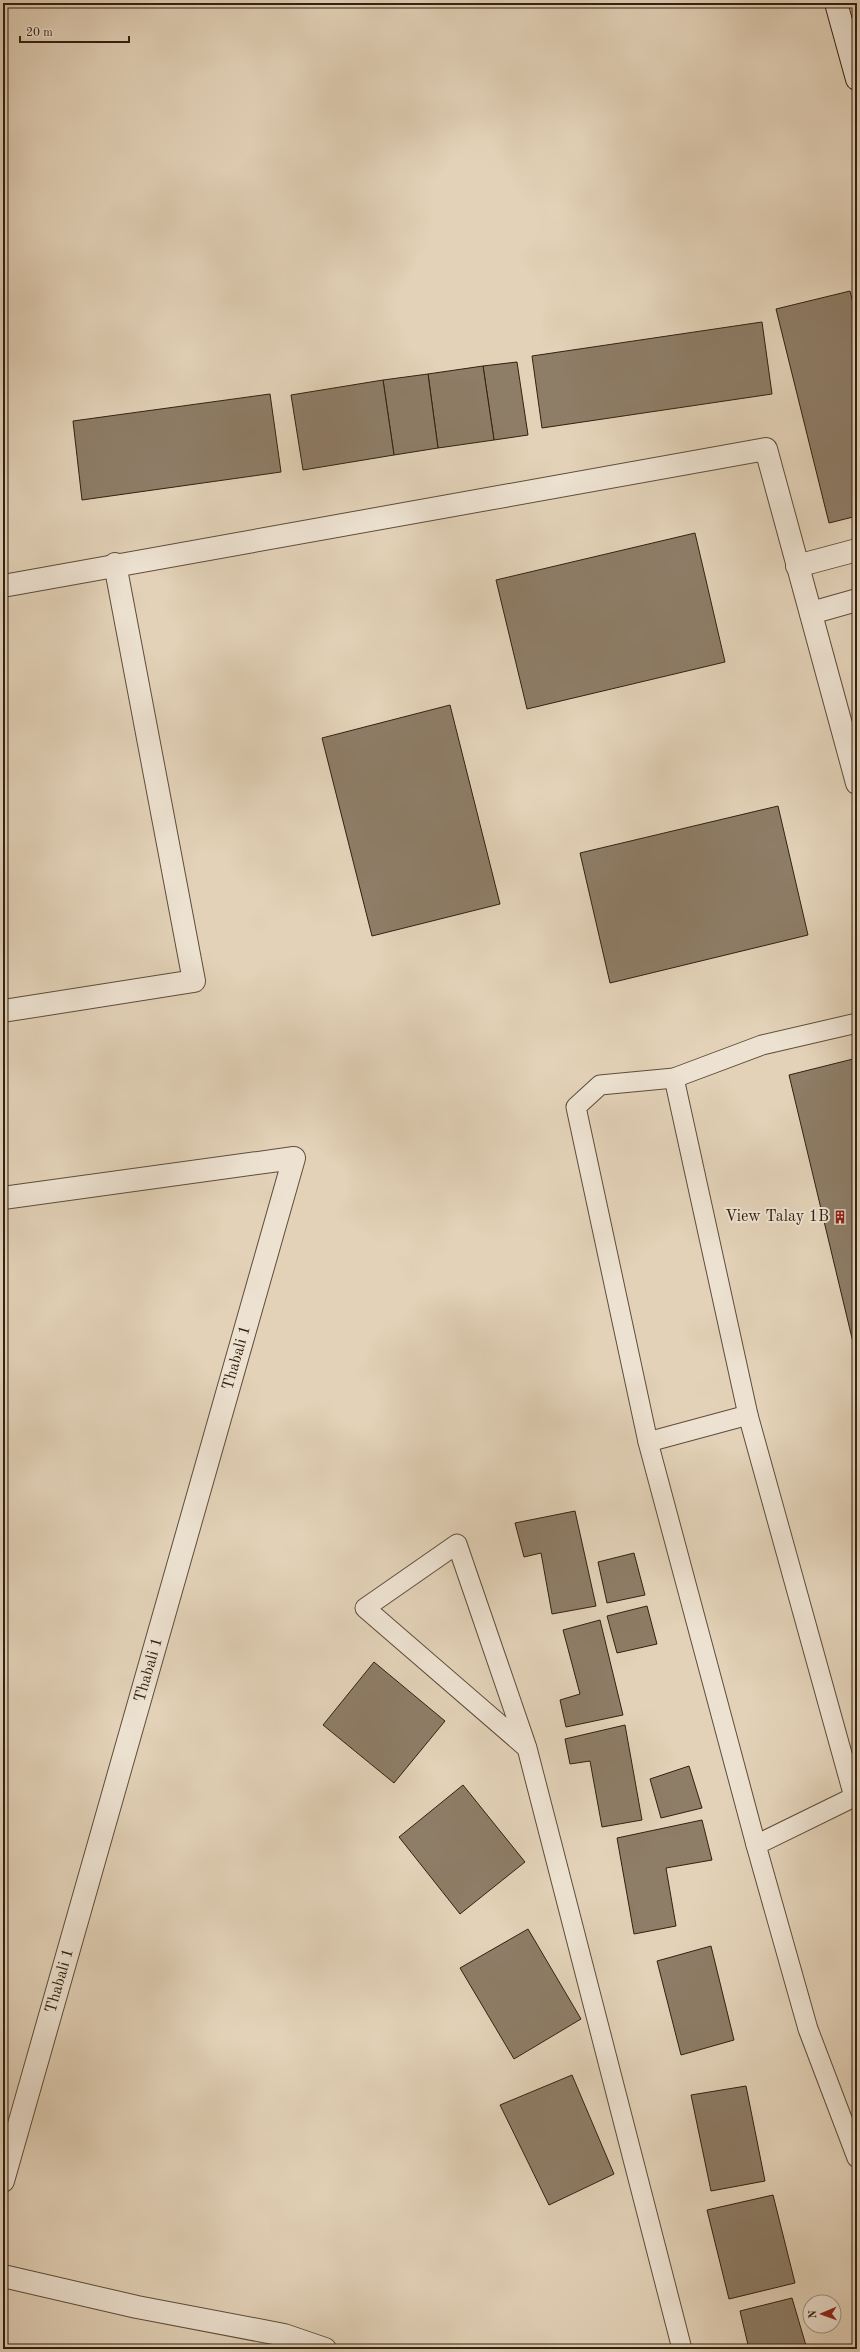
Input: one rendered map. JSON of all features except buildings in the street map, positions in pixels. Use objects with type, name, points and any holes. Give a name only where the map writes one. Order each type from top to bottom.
[{"type":"street","points":[[836,3],[857,78]]},
{"type":"street","points":[[3,586],[115,564],[766,449],[857,784]]},
{"type":"street","points":[[798,566],[857,550]]},
{"type":"street","points":[[3,1011],[194,981],[115,564]]},
{"type":"street","points":[[811,613],[857,600]]},
{"type":"street","name":"Thabali 1","points":[[3,1198],[294,1158],[3,2181]]},
{"type":"street","points":[[3,2276],[138,2307],[284,2335],[324,2349]]},
{"type":"lane","points":[[857,1023],[762,1045],[674,1078],[600,1085],[576,1107],[648,1442],[756,1845],[808,2029],[857,2158]]},
{"type":"lane","points":[[674,1078],[748,1415],[854,1797],[756,1845]]},
{"type":"lane","points":[[648,1442],[748,1415]]},
{"type":"lane","points":[[527,1748],[365,1608],[457,1544],[527,1748],[682,2349]]},
{"type":"place","name":"View Talay 1B","points":[[840,1217]]}]
